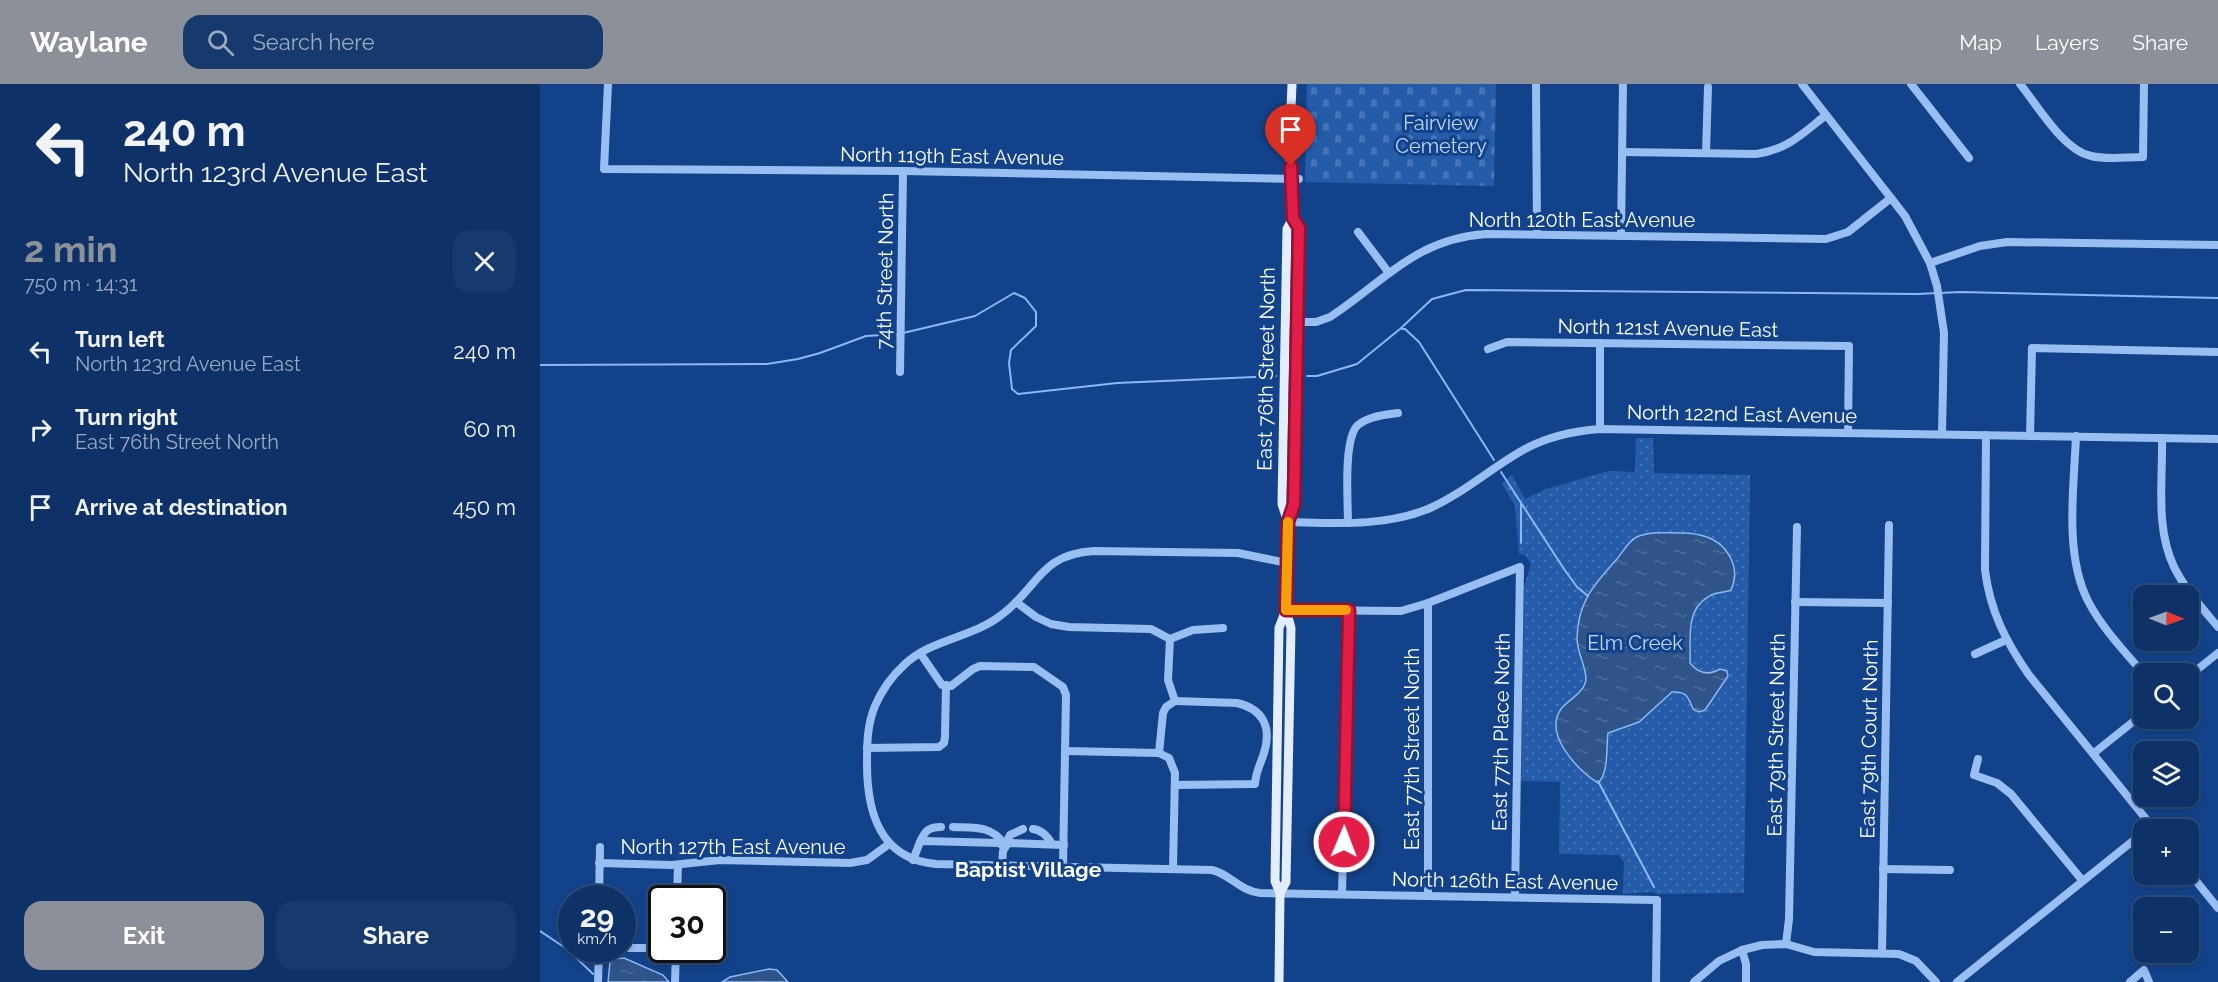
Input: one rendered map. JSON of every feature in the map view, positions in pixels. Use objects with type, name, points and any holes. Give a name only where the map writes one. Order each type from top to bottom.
[{"type":"main road","name":"East 76th Street North","points":[[1288,522],[1282,504],[1287,229],[1293,218],[1295,179],[1292,84]]},
{"type":"main road","name":"East 76th Street North","points":[[1279,982],[1280,893],[1275,881],[1279,628],[1286,610],[1288,522],[1294,504],[1299,228],[1293,218]]},
{"type":"street","name":"North 119th East Avenue","points":[[608,84],[604,169],[903,171],[1295,179]]},
{"type":"street","points":[[1536,84],[1537,234]]},
{"type":"street","points":[[1621,236],[1623,84]]},
{"type":"street","points":[[1802,84],[1892,198],[1916,232],[1930,263],[1939,294],[1944,333],[1942,434]]},
{"type":"street","points":[[1911,84],[1969,158]]},
{"type":"street","points":[[2020,84],[2067,144],[2079,152],[2098,157],[2143,157],[2144,84]]},
{"type":"street","points":[[1706,153],[1708,87]]},
{"type":"street","points":[[1622,152],[1756,154],[1776,150],[1791,143],[1826,115]]},
{"type":"street","name":"74th Street North","points":[[900,372],[903,171]]},
{"type":"street","name":"North 120th East Avenue","points":[[1285,322],[1316,322],[1330,317],[1424,249],[1459,237],[1486,234],[1537,234],[1826,239],[1848,232],[1892,198]]},
{"type":"street","points":[[1358,232],[1389,273]]},
{"type":"street","points":[[1930,263],[1980,246],[2007,242],[2218,245]]},
{"type":"street","name":"North 121st Avenue East","points":[[1488,350],[1508,342],[1849,346],[1848,433]]},
{"type":"street","points":[[1600,343],[1600,429]]},
{"type":"street","points":[[2030,436],[2031,348],[2218,351]]},
{"type":"street","points":[[1348,523],[1349,447],[1354,429],[1370,418],[1398,413]]},
{"type":"street","name":"North 122nd East Avenue","points":[[1288,522],[1348,523],[1394,520],[1430,508],[1525,449],[1563,434],[1600,429],[2218,439]]},
{"type":"street","points":[[1986,435],[1985,570],[1992,605],[2006,640],[2029,675],[2094,753],[2142,819]]},
{"type":"street","points":[[2076,436],[2073,532],[2075,559],[2081,584],[2098,617],[2135,663]]},
{"type":"street","points":[[2162,438],[2162,521],[2169,554],[2191,595],[2218,627]]},
{"type":"street","name":"East 79th Court North","points":[[1882,953],[1889,525]]},
{"type":"street","name":"East 79th Street North","points":[[1786,944],[1789,919],[1797,527]]},
{"type":"street","points":[[1280,893],[1253,892],[1239,886],[1220,872],[1212,870],[936,864],[913,860],[889,844],[873,818],[867,775],[867,748],[871,718],[884,690],[904,665],[920,653],[947,639],[988,624],[1016,602],[1051,564],[1068,555],[1085,551],[1238,553],[1287,563]]},
{"type":"street","name":"East 77th Place North","points":[[1428,603],[1520,567],[1515,897]]},
{"type":"street","points":[[1016,602],[1036,617],[1051,624],[1069,627],[1151,629],[1170,639],[1193,630],[1222,628]]},
{"type":"street","points":[[1795,602],[1888,603]]},
{"type":"street","points":[[1286,610],[1401,611],[1428,603]]},
{"type":"street","name":"East 77th Street North","points":[[1428,603],[1428,896]]},
{"type":"street","points":[[1342,894],[1349,610]]},
{"type":"street","points":[[1170,639],[1168,680],[1175,701]]},
{"type":"street","points":[[1975,654],[2006,640]]},
{"type":"street","points":[[920,653],[942,684],[946,685],[951,686],[980,666],[1034,667],[1063,687],[1066,692],[1063,867]]},
{"type":"street","points":[[2199,668],[2218,653]]},
{"type":"street","points":[[867,748],[939,747],[944,743],[945,737],[946,685]]},
{"type":"street","points":[[1159,753],[1163,713],[1166,707],[1175,701],[1237,703],[1255,709],[1264,720],[1266,731],[1264,753],[1256,770],[1255,784],[1175,785]]},
{"type":"street","points":[[2094,753],[2133,722]]},
{"type":"street","points":[[1065,751],[1159,753],[1169,759],[1173,766],[1175,785],[1173,868]]},
{"type":"street","points":[[1978,759],[1974,775],[1997,783],[2011,794],[2082,880]]},
{"type":"street","points":[[913,860],[927,829],[941,826]]},
{"type":"street","points":[[953,827],[987,828],[999,836],[1004,846]]},
{"type":"street","points":[[1002,865],[1004,846],[1010,835],[1023,829]]},
{"type":"street","points":[[1033,829],[1043,833],[1052,844]]},
{"type":"street","points":[[1957,982],[2133,841]]},
{"type":"street","points":[[920,842],[999,843],[1004,846]]},
{"type":"street","points":[[1004,846],[1008,843],[1064,845]]},
{"type":"street","name":"North 127th East Avenue","points":[[599,863],[678,865],[720,860],[850,863],[867,860],[889,844]]},
{"type":"street","points":[[599,885],[600,847]]},
{"type":"street","points":[[677,885],[678,865]]},
{"type":"street","points":[[1883,869],[1950,870]]},
{"type":"street","points":[[2199,885],[2218,908]]},
{"type":"street","name":"North 126th East Avenue","points":[[1280,893],[1657,900],[1656,982]]},
{"type":"street","points":[[1694,982],[1719,961],[1742,950],[1762,945],[1786,944],[1814,952],[1899,954],[1916,961],[1936,982]]},
{"type":"street","points":[[1742,950],[1746,964],[1746,982]]},
{"type":"street","points":[[598,982],[599,963]]},
{"type":"street","points":[[675,982],[676,963]]},
{"type":"street","points":[[2130,982],[2144,970],[2149,982]]},
{"type":"green space","name":"Fairview Cemetery","points":[[1307,84],[1496,84],[1494,186],[1305,182]]},
{"type":"green space","name":"Elm Creek","points":[[1636,438],[1653,438],[1654,473],[1750,475],[1744,893],[1623,894],[1624,862],[1619,855],[1559,854],[1560,782],[1521,781],[1524,587],[1531,564],[1526,556],[1519,554],[1515,506],[1502,484],[1512,475],[1525,499],[1546,489],[1608,471],[1635,472]]},
{"type":"water","points":[[1652,533],[1685,533],[1706,537],[1715,541],[1730,557],[1735,574],[1731,590],[1711,595],[1701,603],[1692,618],[1690,635],[1690,663],[1700,671],[1707,673],[1720,669],[1727,671],[1728,676],[1705,710],[1699,712],[1693,709],[1686,695],[1672,692],[1639,722],[1608,733],[1604,773],[1598,783],[1581,770],[1565,751],[1556,730],[1557,719],[1561,709],[1585,683],[1586,678],[1577,638],[1580,614],[1589,594],[1630,542],[1639,536]]},
{"type":"water","points":[[610,963],[635,963],[663,975],[669,982],[608,982]]},
{"type":"water","points":[[769,969],[777,970],[788,982],[722,982],[730,977]]},
{"type":"waterway","points":[[1307,376],[1317,376],[1357,364],[1432,299],[1466,290],[1917,294],[1961,292],[2218,298]]},
{"type":"waterway","points":[[903,333],[975,316],[1014,293],[1025,298],[1036,312],[1036,326],[1011,350],[1009,363],[1012,389],[1018,394],[1117,383],[1276,376]]},
{"type":"waterway","points":[[1402,329],[1405,329],[1419,342],[1494,460]]},
{"type":"waterway","points":[[540,365],[767,364],[820,353],[866,336],[898,334]]},
{"type":"waterway","points":[[1501,472],[1564,569],[1577,587],[1588,596]]},
{"type":"waterway","points":[[1521,504],[1521,543]]},
{"type":"waterway","points":[[1598,781],[1654,887]]},
{"type":"waterway","points":[[540,931],[567,949],[593,974]]},
{"type":"slow traffic","points":[[1288,522],[1286,610],[1346,610]]},
{"type":"district","name":"Baptist Village","points":[[1028,869]]},
{"type":"route","points":[[1291,166],[1293,218],[1299,228],[1294,504],[1288,522],[1286,610],[1349,610],[1344,842]]}]
